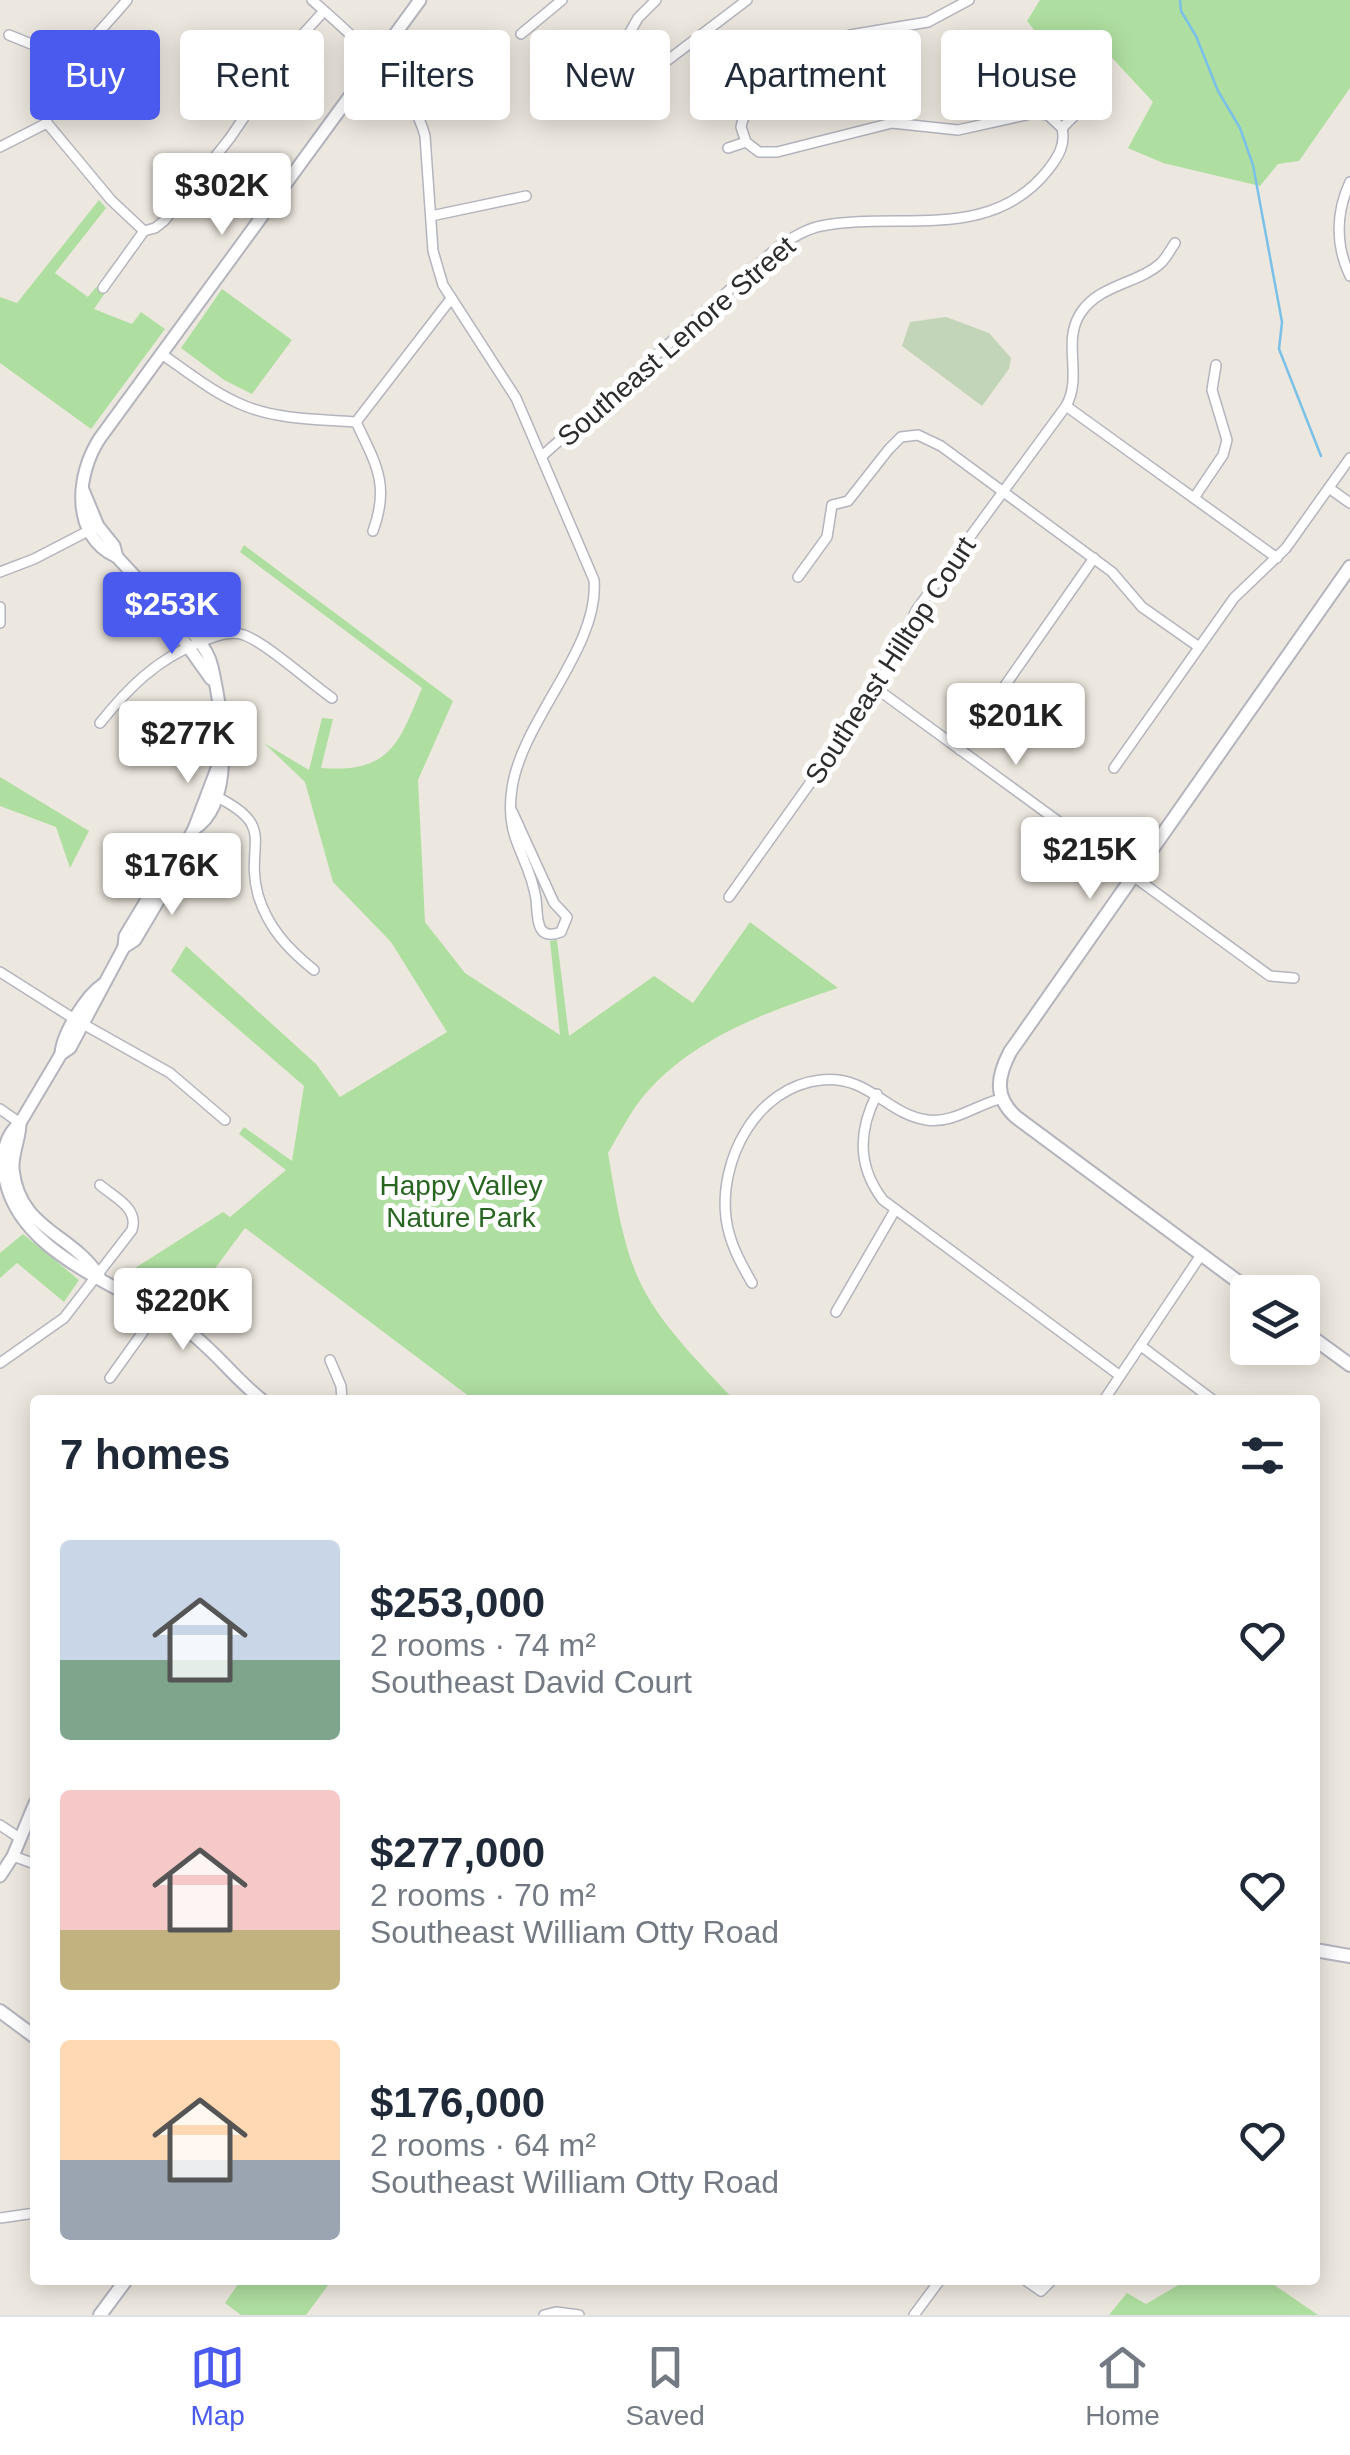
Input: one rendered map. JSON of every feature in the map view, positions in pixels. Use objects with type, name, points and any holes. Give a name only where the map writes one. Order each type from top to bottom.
[{"type":"main road","points":[[1230,1276],[1030,1128],[1000,1098],[1000,1074],[1010,1052],[1350,568]]},
{"type":"main road","points":[[1320,1343],[1350,1364]]},
{"type":"main road","points":[[1320,1951],[1350,1956]]},
{"type":"main road","points":[[0,2012],[30,2033]]},
{"type":"main road","points":[[100,2315],[122,2285]]},
{"type":"street","points":[[102,30],[127,0]]},
{"type":"street","points":[[312,0],[344,31]]},
{"type":"street","points":[[399,30],[420,0]]},
{"type":"street","points":[[521,34],[562,0]]},
{"type":"street","points":[[630,30],[656,0]]},
{"type":"street","points":[[670,58],[747,0]]},
{"type":"street","points":[[969,0],[928,22],[850,35],[831,45],[758,99],[742,119],[746,142],[760,152],[777,152],[892,123],[958,130],[1036,113],[1048,115],[1062,128]]},
{"type":"street","points":[[102,288],[144,231],[164,220],[214,160],[294,44],[324,11]]},
{"type":"street","points":[[9,35],[30,44]]},
{"type":"street","points":[[255,1395],[196,1337],[98,1276],[90,1262],[39,1224],[22,1202],[13,1162],[20,1123],[62,1054],[62,1045],[80,1022],[93,991],[102,985],[124,947],[134,940],[172,876],[176,861],[212,795],[221,758],[221,716],[212,679],[194,645],[172,624],[169,614],[117,557],[107,553],[80,500],[86,468],[92,450],[344,106]]},
{"type":"street","points":[[420,120],[436,263],[450,300],[501,371],[594,580],[594,602],[586,628],[519,762],[513,783],[512,811],[512,833],[534,892],[536,924],[544,933],[553,935],[561,932],[567,917],[554,904],[512,811]]},
{"type":"street","name":"Southeast Lenore Street","points":[[542,456],[779,246],[824,226],[953,220],[990,212],[1015,200],[1044,174],[1063,144],[1062,128],[1070,120]]},
{"type":"street","points":[[0,147],[47,122],[111,200],[144,231]]},
{"type":"street","points":[[728,148],[746,142]]},
{"type":"street","points":[[1350,182],[1341,206],[1339,227],[1350,276]]},
{"type":"street","points":[[431,216],[526,196]]},
{"type":"street","name":"Southeast Hilltop Court","points":[[730,897],[877,688],[917,609],[1066,406],[1074,386],[1072,333],[1081,313],[1098,296],[1160,264],[1175,243]]},
{"type":"street","points":[[356,422],[450,300]]},
{"type":"street","points":[[163,355],[213,389],[260,411],[356,422]]},
{"type":"street","points":[[1194,498],[1223,455],[1227,440],[1212,390],[1216,365]]},
{"type":"street","points":[[1066,406],[1278,558]]},
{"type":"street","points":[[356,422],[375,461],[383,491],[373,531]]},
{"type":"street","points":[[798,577],[827,536],[832,505],[848,500],[888,449],[908,436],[933,440],[1112,572],[1142,606],[1199,648]]},
{"type":"street","points":[[1114,768],[1242,587],[1278,558],[1350,458]]},
{"type":"street","points":[[1329,488],[1350,503]]},
{"type":"street","points":[[0,572],[94,528]]},
{"type":"street","points":[[960,750],[1094,558]]},
{"type":"street","points":[[0,607],[0,624]]},
{"type":"street","points":[[100,723],[138,679],[194,645],[228,633],[243,635],[332,698]]},
{"type":"street","points":[[877,688],[1270,976],[1294,978]]},
{"type":"street","points":[[212,795],[241,810],[252,824],[257,842],[256,880],[264,912],[282,941],[314,970]]},
{"type":"street","points":[[0,972],[170,1073],[225,1120]]},
{"type":"street","points":[[752,1282],[738,1259],[728,1230],[725,1198],[730,1166],[748,1127],[779,1097],[806,1084],[844,1081],[876,1094],[908,1115],[929,1121],[948,1119],[1000,1098]]},
{"type":"street","points":[[876,1094],[864,1128],[862,1159],[874,1188],[895,1210],[1119,1375]]},
{"type":"street","points":[[0,1110],[20,1123]]},
{"type":"street","points":[[0,1364],[64,1318],[135,1224],[129,1208],[100,1186]]},
{"type":"street","points":[[836,1312],[895,1210]]},
{"type":"street","points":[[1107,1395],[1201,1256]]},
{"type":"street","points":[[110,1378],[158,1311]]},
{"type":"street","points":[[1141,1346],[1206,1395]]},
{"type":"street","points":[[330,1360],[342,1395]]},
{"type":"street","points":[[0,1825],[27,1833],[0,1876]]},
{"type":"street","points":[[13,1856],[30,1862]]},
{"type":"street","points":[[0,2218],[30,2215]]},
{"type":"street","points":[[914,2315],[936,2285]]},
{"type":"street","points":[[544,2315],[579,2315]]},
{"type":"green space","points":[[1040,0],[1350,0],[1350,88],[1299,161],[1278,164],[1260,186],[1163,163],[1128,148],[1153,102],[1112,58],[1112,30],[1034,30],[1027,21]]},
{"type":"green space","points":[[99,200],[106,208],[55,273],[88,297],[96,287],[105,293],[94,309],[132,324],[141,312],[165,329],[91,429],[0,363],[0,297],[17,303]]},
{"type":"green space","points":[[222,289],[292,340],[252,394],[224,380],[181,348]]},
{"type":"green space","points":[[946,317],[989,333],[1011,358],[1009,369],[982,406],[902,346],[910,322]]},
{"type":"green space","name":"Happy Valley Nature Park","points":[[244,545],[453,701],[418,780],[425,922],[465,973],[560,1035],[550,941],[557,940],[569,1036],[654,976],[693,1003],[750,922],[838,988],[734,1028],[688,1056],[641,1100],[608,1153],[625,1240],[644,1290],[674,1334],[729,1395],[467,1395],[245,1228],[182,1313],[121,1277],[223,1212],[230,1217],[286,1170],[239,1134],[244,1127],[292,1161],[304,1086],[171,971],[186,946],[316,1064],[340,1097],[447,1032],[391,942],[333,882],[305,782],[264,743],[309,770],[322,718],[333,719],[321,768],[363,766],[377,760],[398,740],[422,688],[240,552]]},
{"type":"green space","points":[[0,777],[89,831],[70,868],[56,827],[0,806]]},
{"type":"green space","points":[[23,1234],[79,1280],[64,1302],[17,1263],[0,1278],[0,1253]]},
{"type":"green space","points":[[238,2285],[328,2285],[306,2315],[241,2315],[225,2303]]},
{"type":"green space","points":[[1178,2285],[1274,2285],[1318,2315],[1109,2315],[1127,2293],[1146,2304]]},
{"type":"waterway","points":[[1180,0],[1181,11],[1240,128],[1253,165],[1282,322],[1279,349],[1321,456]]}]
